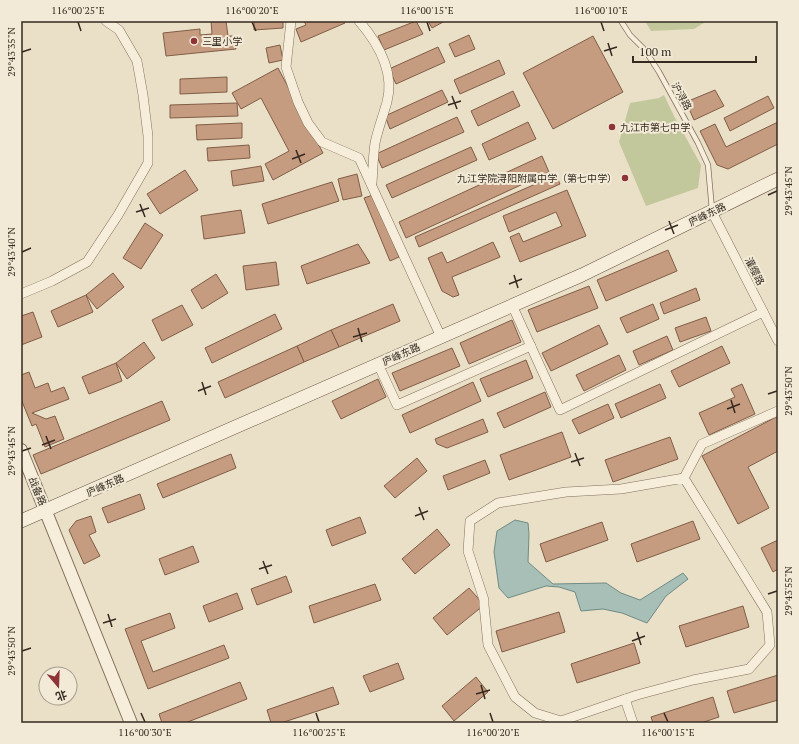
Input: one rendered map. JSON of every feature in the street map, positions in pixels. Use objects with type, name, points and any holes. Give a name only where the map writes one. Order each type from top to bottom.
[{"type":"main road","name":"庐峰东路","points":[[21,521],[582,275],[778,179]]},
{"type":"street","points":[[21,294],[52,281],[87,262],[118,215],[148,163],[148,136],[144,95],[137,61],[119,30],[106,21]]},
{"type":"street","points":[[291,21],[286,67],[308,124],[322,142],[359,158],[440,337]]},
{"type":"street","points":[[359,21],[371,35],[381,53],[389,78],[387,100],[374,153],[372,185]]},
{"type":"street","name":"灌缨路","points":[[712,212],[778,341]]},
{"type":"street","points":[[512,305],[560,410],[763,312]]},
{"type":"street","points":[[378,364],[397,405],[531,346]]},
{"type":"street","points":[[684,478],[702,444],[778,411]]},
{"type":"street","name":"战备路","points":[[21,450],[131,723]]},
{"type":"street","points":[[684,478],[766,612],[770,645],[749,669],[693,680],[625,699],[560,721],[534,713],[515,696],[488,645],[484,600],[468,551],[470,521],[498,503],[566,492],[621,489],[684,478]]},
{"type":"street","points":[[625,699],[633,723]]},
{"type":"lane","name":"沪浔路","points":[[622,21],[630,35],[645,50],[659,72],[708,165],[712,212]]},
{"type":"green space","points":[[645,21],[707,21],[694,29],[651,31]]},
{"type":"green space","points":[[664,95],[701,165],[698,188],[646,206],[619,142],[630,103],[659,98]]},
{"type":"water","points":[[515,520],[528,523],[528,562],[553,584],[606,583],[621,593],[640,600],[683,573],[688,579],[666,596],[647,623],[622,613],[603,609],[581,611],[575,592],[559,587],[546,586],[508,598],[499,588],[494,552],[497,531]]},
{"type":"building","points":[[211,21],[226,21],[228,36],[234,36],[236,49],[166,56],[163,33],[200,29],[200,35],[212,34]]},
{"type":"building","points":[[254,21],[283,21],[283,28],[254,30]]},
{"type":"building","points":[[304,21],[344,21],[345,23],[301,42],[296,29],[306,25]]},
{"type":"building","points":[[416,21],[423,34],[384,50],[378,36]]},
{"type":"building","points":[[428,21],[445,21],[432,28]]},
{"type":"building","points":[[469,35],[475,49],[455,57],[449,44]]},
{"type":"building","points":[[593,36],[623,92],[553,129],[523,73]]},
{"type":"building","points":[[280,45],[283,60],[269,63],[266,48]]},
{"type":"building","points":[[438,47],[445,62],[396,84],[389,69]]},
{"type":"building","points":[[499,60],[505,74],[460,94],[454,80]]},
{"type":"building","points":[[278,68],[323,153],[273,180],[265,164],[289,151],[261,98],[241,109],[232,93]]},
{"type":"building","points":[[227,77],[227,92],[180,94],[180,79]]},
{"type":"building","points":[[442,90],[448,102],[390,129],[385,116]]},
{"type":"building","points":[[715,90],[724,106],[694,120],[686,102]]},
{"type":"building","points":[[513,91],[520,106],[478,126],[471,111]]},
{"type":"building","points":[[768,96],[774,108],[730,131],[724,118]]},
{"type":"building","points":[[237,103],[238,116],[170,118],[170,105]]},
{"type":"building","points":[[457,117],[464,132],[382,168],[376,154]]},
{"type":"building","points":[[528,122],[536,139],[489,160],[482,144]]},
{"type":"building","points":[[778,122],[778,144],[728,169],[717,165],[700,131],[715,124],[726,147]]},
{"type":"building","points":[[242,123],[242,138],[197,140],[196,125]]},
{"type":"building","points":[[249,145],[250,158],[208,161],[207,148]]},
{"type":"building","points":[[471,147],[477,160],[392,198],[386,185]]},
{"type":"building","points":[[542,156],[549,172],[406,238],[399,222]]},
{"type":"building","points":[[261,166],[264,181],[233,186],[231,171]]},
{"type":"building","points":[[185,170],[198,190],[160,214],[147,194]]},
{"type":"building","points":[[357,174],[362,196],[343,200],[338,179]]},
{"type":"building","points":[[556,175],[560,184],[419,247],[415,237]]},
{"type":"building","points":[[332,182],[339,201],[268,224],[262,204]]},
{"type":"building","points":[[567,190],[586,236],[520,262],[510,237],[519,233],[523,242],[562,226],[556,212],[509,232],[503,216]]},
{"type":"building","points":[[373,195],[399,257],[390,261],[364,198]]},
{"type":"building","points":[[241,210],[245,233],[204,239],[201,216]]},
{"type":"building","points":[[145,223],[163,235],[141,269],[123,258]]},
{"type":"building","points":[[493,242],[500,257],[452,277],[459,295],[453,297],[442,291],[428,258],[442,252],[447,263]]},
{"type":"building","points":[[358,244],[370,263],[307,284],[301,266]]},
{"type":"building","points":[[668,250],[677,271],[606,301],[597,280]]},
{"type":"building","points":[[276,262],[279,285],[246,290],[243,266]]},
{"type":"building","points":[[113,273],[124,287],[97,309],[86,295]]},
{"type":"building","points":[[216,274],[228,293],[202,309],[191,290]]},
{"type":"building","points":[[589,286],[598,308],[537,332],[528,310]]},
{"type":"building","points":[[696,288],[700,300],[664,314],[660,303]]},
{"type":"building","points":[[86,295],[93,312],[58,327],[51,311]]},
{"type":"building","points":[[393,304],[400,321],[339,347],[331,330]]},
{"type":"building","points":[[653,304],[659,319],[627,333],[620,318]]},
{"type":"building","points":[[182,305],[193,325],[162,341],[152,320]]},
{"type":"building","points":[[33,312],[42,337],[21,345],[21,316]]},
{"type":"building","points":[[275,314],[282,329],[212,363],[205,348]]},
{"type":"building","points":[[706,317],[711,331],[680,342],[675,328]]},
{"type":"building","points":[[512,320],[521,342],[469,364],[460,343]]},
{"type":"building","points":[[599,325],[608,344],[551,371],[542,353]]},
{"type":"building","points":[[331,330],[339,347],[304,362],[297,346]]},
{"type":"building","points":[[667,336],[673,350],[639,365],[633,351]]},
{"type":"building","points":[[144,342],[155,358],[127,379],[116,363]]},
{"type":"building","points":[[297,346],[304,362],[225,398],[218,382]]},
{"type":"building","points":[[722,346],[730,363],[679,387],[671,371]]},
{"type":"building","points":[[452,348],[460,366],[400,391],[392,373]]},
{"type":"building","points":[[619,355],[626,370],[584,391],[576,375]]},
{"type":"building","points":[[526,360],[533,378],[488,397],[480,379]]},
{"type":"building","points":[[116,363],[122,381],[89,394],[82,377]]},
{"type":"building","points":[[29,372],[35,388],[48,383],[51,392],[64,387],[69,399],[32,413],[46,419],[55,416],[64,439],[45,447],[36,424],[32,426],[21,399],[21,375]]},
{"type":"building","points":[[378,379],[386,397],[341,419],[332,401]]},
{"type":"building","points":[[473,382],[481,401],[410,433],[402,415]]},
{"type":"building","points":[[660,384],[666,398],[621,418],[615,404]]},
{"type":"building","points":[[742,384],[755,414],[709,435],[699,413],[735,397],[731,389]]},
{"type":"building","points":[[545,392],[551,407],[504,428],[497,413]]},
{"type":"building","points":[[162,401],[170,420],[41,474],[33,455]]},
{"type":"building","points":[[608,404],[614,418],[579,434],[572,420]]},
{"type":"building","points":[[778,416],[778,451],[748,467],[769,508],[738,524],[702,456]]},
{"type":"building","points":[[483,419],[488,432],[447,448],[437,444],[435,439]]},
{"type":"building","points":[[562,432],[571,457],[509,480],[500,455]]},
{"type":"building","points":[[670,437],[678,459],[613,482],[605,460]]},
{"type":"building","points":[[231,454],[236,468],[163,498],[157,484]]},
{"type":"building","points":[[417,458],[427,471],[395,498],[384,486]]},
{"type":"building","points":[[485,460],[490,473],[448,490],[443,476]]},
{"type":"building","points":[[140,494],[145,509],[108,523],[102,508]]},
{"type":"building","points":[[91,516],[96,532],[89,535],[100,556],[84,564],[69,530],[76,521]]},
{"type":"building","points":[[360,517],[366,533],[332,546],[326,530]]},
{"type":"building","points":[[693,521],[700,539],[637,562],[631,544]]},
{"type":"building","points":[[602,522],[608,540],[546,562],[540,544]]},
{"type":"building","points":[[437,529],[450,545],[415,574],[402,559]]},
{"type":"building","points":[[778,540],[778,569],[773,572],[761,548]]},
{"type":"building","points":[[193,546],[199,562],[165,575],[159,559]]},
{"type":"building","points":[[286,576],[292,592],[257,605],[251,589]]},
{"type":"building","points":[[375,584],[381,600],[314,623],[309,606]]},
{"type":"building","points":[[469,588],[484,605],[447,635],[433,618]]},
{"type":"building","points":[[237,593],[243,609],[209,622],[203,606]]},
{"type":"building","points":[[743,606],[749,627],[686,647],[679,626]]},
{"type":"building","points":[[559,612],[565,632],[502,652],[496,631]]},
{"type":"building","points":[[170,613],[175,628],[141,641],[153,672],[224,645],[229,658],[148,689],[125,629]]},
{"type":"building","points":[[634,643],[640,663],[577,683],[571,664]]},
{"type":"building","points":[[398,663],[404,679],[370,692],[363,676]]},
{"type":"building","points":[[778,675],[778,700],[734,713],[727,691]]},
{"type":"building","points":[[476,677],[488,692],[454,721],[442,706]]},
{"type":"building","points":[[240,682],[247,699],[185,723],[162,723],[159,714]]},
{"type":"building","points":[[333,687],[339,704],[281,723],[271,723],[267,710]]},
{"type":"building","points":[[713,697],[719,717],[701,723],[653,723],[651,717]]},
{"type":"place","name":"三里小学","points":[[194,41]]},
{"type":"place","name":"九江市第七中学","points":[[612,127]]},
{"type":"place","name":"九江学院浔阳附属中学（第七中学）","points":[[625,178]]}]
